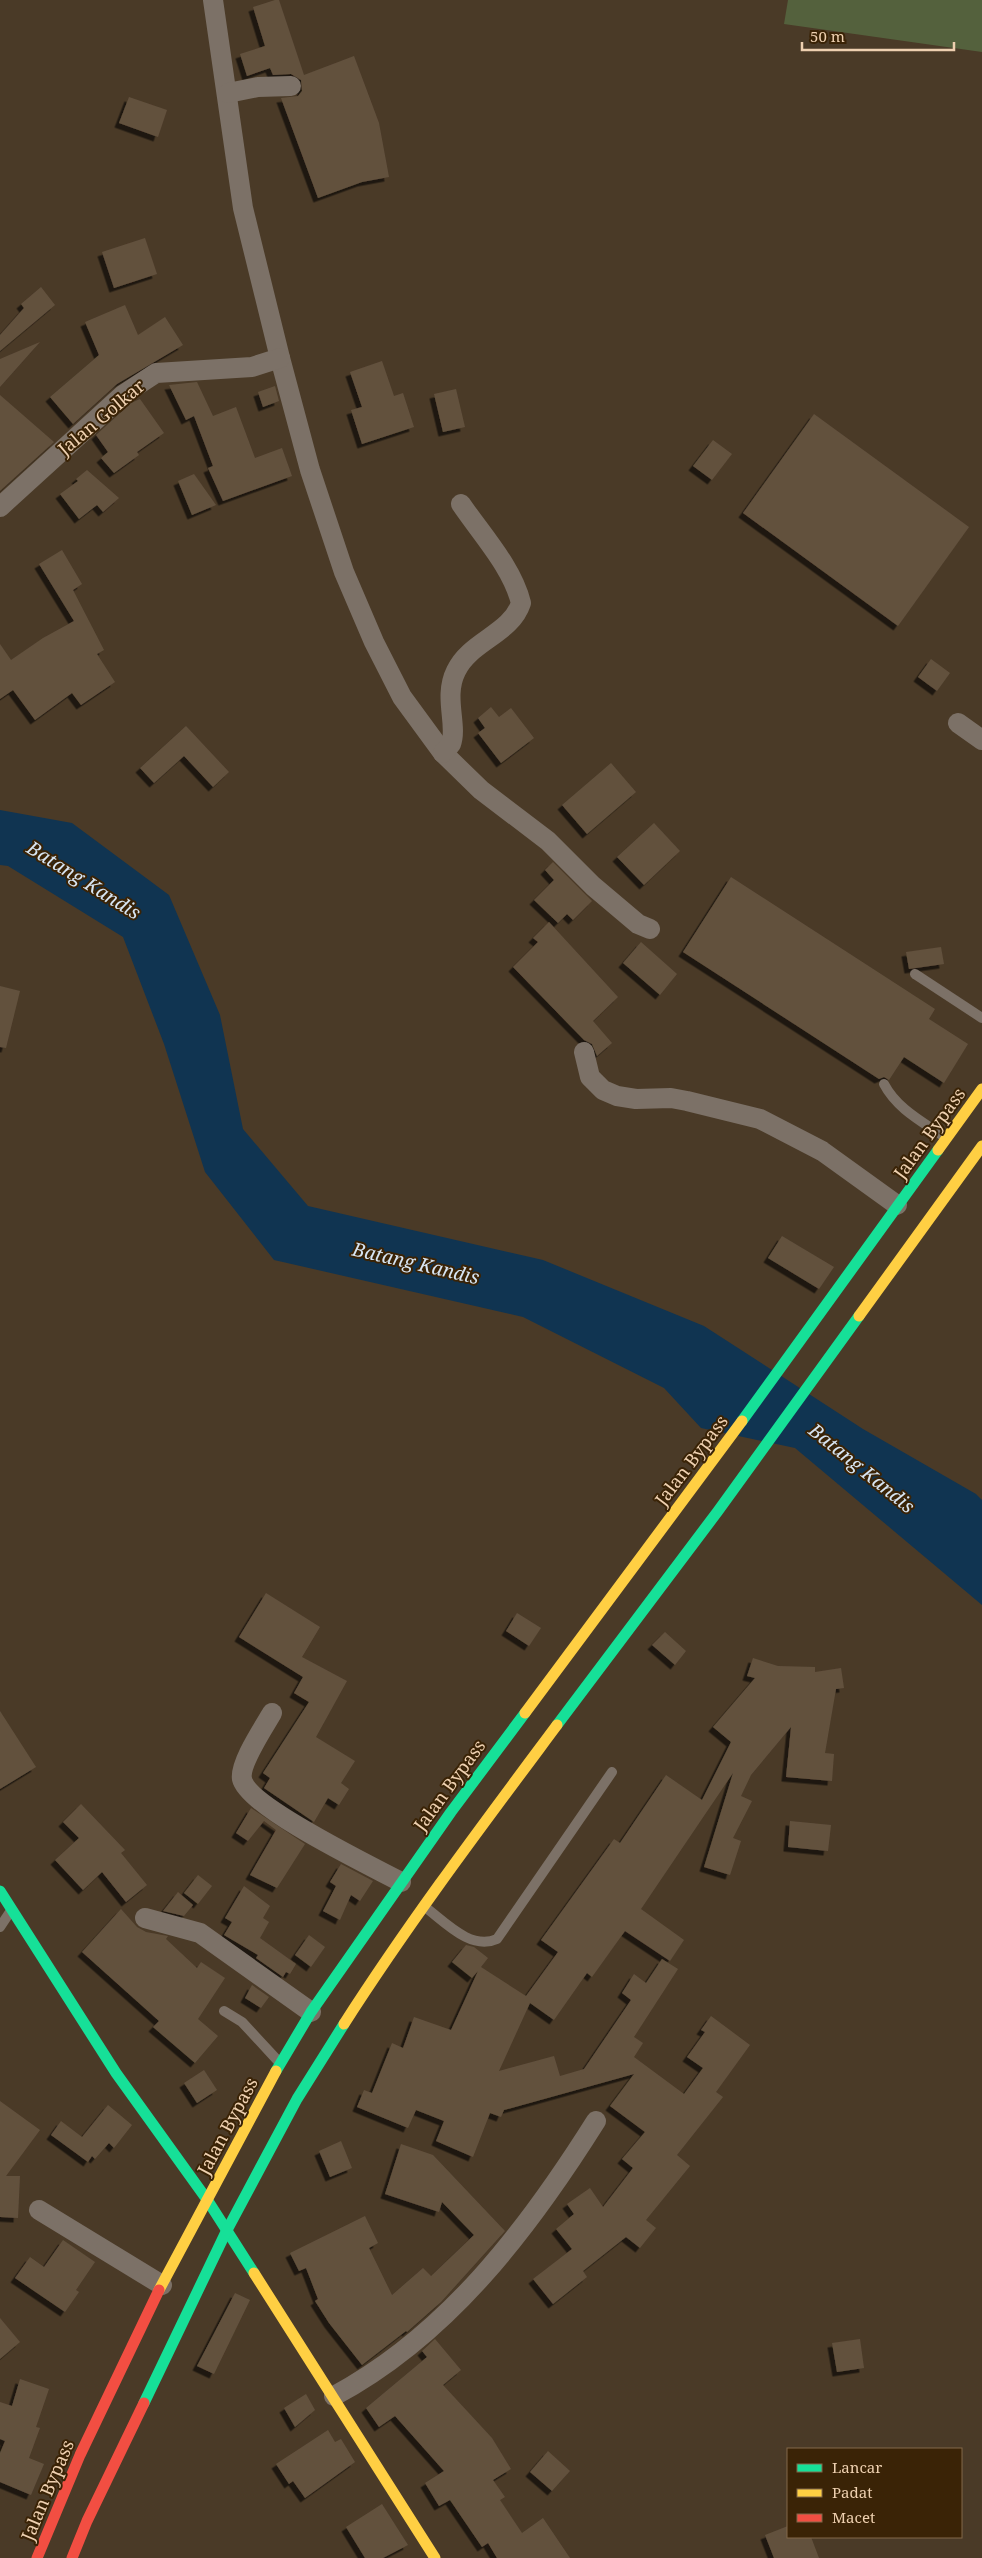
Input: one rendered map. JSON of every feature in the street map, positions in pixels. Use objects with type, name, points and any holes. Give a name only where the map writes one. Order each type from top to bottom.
[{"type":"main road","name":"Jalan Bypass","points":[[37,2558],[80,2455],[162,2285],[280,2062],[310,2012],[400,1882],[578,1638],[798,1344],[982,1089]]},
{"type":"main road","points":[[72,2558],[91,2512],[226,2232],[297,2100],[372,1981],[424,1906],[470,1827],[718,1511],[982,1146]]},
{"type":"main road","points":[[451,1812],[470,1827]]},
{"type":"main road","points":[[0,1891],[116,2074],[208,2201],[226,2232],[334,2396],[435,2558]]},
{"type":"street","points":[[213,0],[228,93],[243,208],[280,358],[310,470],[344,572],[374,642],[402,697],[444,753],[481,790],[548,840],[592,886],[638,924],[650,929]]},
{"type":"street","points":[[228,93],[258,87],[291,86]]},
{"type":"street","name":"Jalan Golkar","points":[[0,507],[124,394],[156,373],[252,366],[280,358]]},
{"type":"street","points":[[444,753],[451,744],[449,700],[456,671],[476,646],[512,620],[521,603],[517,589],[504,565],[461,504]]},
{"type":"street","points":[[958,722],[982,740]]},
{"type":"street","points":[[584,1052],[590,1077],[603,1090],[617,1096],[636,1099],[671,1098],[760,1119],[822,1151],[898,1205]]},
{"type":"street","points":[[272,1713],[243,1767],[242,1778],[247,1790],[277,1814],[400,1882]]},
{"type":"street","points":[[145,1918],[200,1933],[310,2012]]},
{"type":"street","points":[[334,2396],[366,2379],[451,2310],[508,2249],[555,2184],[596,2121]]},
{"type":"street","points":[[38,2210],[162,2285]]},
{"type":"lane","points":[[915,974],[982,1018]]},
{"type":"lane","points":[[884,1084],[890,1097],[900,1106],[947,1138]]},
{"type":"lane","points":[[424,1906],[470,1940],[477,1943],[489,1943],[497,1939],[612,1772]]},
{"type":"lane","points":[[0,1927],[12,1910]]},
{"type":"lane","points":[[224,2011],[242,2022],[280,2062]]},
{"type":"green space","points":[[788,0],[982,0],[982,52],[784,24]]},
{"type":"water","name":"Batang Kandis","points":[[0,810],[72,823],[169,895],[220,1015],[243,1129],[308,1206],[543,1260],[704,1326],[863,1429],[976,1494],[982,1500],[982,1605],[795,1448],[701,1428],[664,1388],[523,1317],[274,1260],[205,1172],[164,1044],[123,937],[8,866],[0,865]]},
{"type":"building","points":[[279,0],[304,75],[354,56],[379,123],[389,177],[362,182],[318,198],[281,98],[298,96],[302,91],[301,80],[291,74],[273,75],[270,68],[247,76],[240,54],[265,46],[253,7]]},
{"type":"building","points":[[129,97],[167,110],[158,137],[119,123]]},
{"type":"building","points":[[145,238],[157,274],[114,288],[102,252]]},
{"type":"building","points":[[41,287],[55,305],[0,351],[0,335],[24,308],[21,304]]},
{"type":"building","points":[[125,305],[138,335],[165,317],[183,345],[117,384],[73,424],[50,397],[99,355],[85,322]]},
{"type":"building","points":[[40,342],[0,387],[0,359]]},
{"type":"building","points":[[382,361],[394,396],[403,393],[414,427],[362,444],[351,410],[362,407],[350,372]]},
{"type":"building","points":[[197,382],[213,416],[236,407],[255,458],[282,448],[292,476],[223,501],[208,468],[213,466],[194,416],[186,420],[169,385]]},
{"type":"building","points":[[275,386],[279,401],[263,407],[258,392]]},
{"type":"building","points":[[456,389],[465,427],[443,432],[434,394]]},
{"type":"building","points":[[0,395],[54,442],[0,491]]},
{"type":"building","points":[[140,399],[164,433],[137,452],[139,455],[114,473],[101,458],[108,452],[96,435],[131,403]]},
{"type":"building","points":[[814,414],[969,527],[898,626],[743,513]]},
{"type":"building","points":[[713,440],[732,454],[712,480],[693,466]]},
{"type":"building","points":[[87,470],[119,498],[103,512],[97,505],[79,519],[60,494],[78,481],[76,479]]},
{"type":"building","points":[[194,474],[216,505],[192,515],[178,481]]},
{"type":"building","points":[[62,550],[82,584],[73,590],[104,650],[97,654],[115,682],[81,705],[72,693],[35,720],[13,690],[0,699],[0,644],[11,660],[43,638],[74,621],[39,564]]},
{"type":"building","points":[[931,659],[950,673],[937,691],[918,677]]},
{"type":"building","points":[[491,707],[499,717],[511,708],[534,738],[501,763],[478,733],[485,728],[478,718]]},
{"type":"building","points":[[186,726],[229,772],[213,787],[184,756],[154,783],[140,768]]},
{"type":"building","points":[[611,763],[636,792],[587,834],[562,805]]},
{"type":"building","points":[[654,823],[680,851],[644,885],[617,857]]},
{"type":"building","points":[[553,862],[592,901],[573,920],[567,914],[558,923],[534,900],[554,880],[545,870]]},
{"type":"building","points":[[731,877],[935,1009],[929,1019],[968,1044],[944,1083],[904,1057],[889,1080],[884,1077],[879,1079],[683,952]]},
{"type":"building","points":[[549,922],[618,997],[593,1021],[612,1043],[597,1056],[592,1044],[584,1040],[513,967],[538,942],[533,938]]},
{"type":"building","points":[[641,942],[677,974],[660,995],[623,963]]},
{"type":"building","points":[[941,947],[944,964],[909,969],[906,952]]},
{"type":"building","points":[[0,986],[20,991],[6,1048],[0,1047]]},
{"type":"building","points":[[782,1236],[834,1267],[819,1289],[768,1258]]},
{"type":"building","points":[[266,1593],[320,1627],[302,1657],[347,1681],[316,1737],[355,1761],[341,1783],[349,1789],[339,1805],[328,1798],[314,1822],[264,1788],[270,1778],[263,1773],[309,1702],[294,1693],[303,1677],[239,1637]]},
{"type":"building","points":[[517,1613],[541,1628],[529,1646],[506,1631]]},
{"type":"building","points":[[665,1632],[686,1651],[675,1665],[652,1645]]},
{"type":"building","points":[[753,1658],[778,1666],[815,1667],[815,1672],[841,1668],[844,1688],[836,1689],[825,1753],[834,1754],[832,1781],[786,1777],[791,1727],[751,1775],[741,1796],[752,1801],[733,1838],[741,1841],[730,1875],[704,1867],[733,1773],[641,1909],[684,1940],[670,1961],[625,1931],[592,1977],[587,1973],[554,2020],[530,2003],[499,2071],[554,2056],[560,2076],[584,2069],[631,2000],[622,1993],[634,1974],[646,1983],[662,1959],[678,1969],[634,2037],[643,2043],[634,2057],[684,2094],[703,2068],[687,2057],[705,2032],[701,2030],[711,2016],[750,2045],[716,2092],[723,2097],[677,2155],[690,2166],[646,2220],[656,2228],[640,2248],[626,2237],[583,2271],[587,2277],[553,2304],[533,2279],[572,2249],[556,2229],[574,2214],[567,2204],[590,2188],[603,2207],[633,2168],[622,2159],[645,2132],[610,2106],[634,2074],[504,2110],[501,2117],[490,2113],[473,2157],[436,2141],[444,2121],[416,2110],[408,2128],[357,2107],[364,2090],[372,2093],[392,2043],[403,2048],[414,2017],[451,2030],[478,1971],[472,1978],[452,1962],[466,1945],[474,1947],[488,1958],[481,1967],[526,1996],[558,1952],[541,1940],[614,1839],[620,1843],[666,1775],[702,1800],[731,1742],[713,1727],[755,1678],[747,1676]]},
{"type":"building","points":[[0,1711],[36,1767],[0,1789]]},
{"type":"building","points":[[81,1804],[125,1850],[121,1853],[147,1885],[126,1902],[102,1872],[83,1890],[55,1860],[79,1838],[63,1822]]},
{"type":"building","points":[[251,1808],[305,1844],[277,1888],[250,1875],[276,1830],[264,1821],[248,1841],[236,1833]]},
{"type":"building","points":[[790,1821],[831,1825],[828,1851],[788,1847]]},
{"type":"building","points":[[341,1864],[373,1881],[360,1901],[351,1895],[340,1920],[323,1911],[336,1886],[330,1882]]},
{"type":"building","points":[[198,1875],[212,1886],[198,1904],[184,1893]]},
{"type":"building","points":[[244,1886],[270,1906],[263,1918],[269,1922],[260,1938],[296,1964],[290,1974],[286,1972],[283,1977],[256,1958],[258,1955],[224,1935],[232,1922],[225,1918]]},
{"type":"building","points":[[178,1892],[193,1905],[184,1916],[163,1911]]},
{"type":"building","points":[[121,1909],[137,1927],[146,1932],[168,1936],[166,1939],[197,1968],[201,1962],[225,1978],[198,2019],[218,2036],[195,2063],[153,2027],[159,2021],[82,1952]]},
{"type":"building","points":[[309,1935],[325,1947],[311,1967],[295,1955]]},
{"type":"building","points":[[252,1985],[269,1997],[261,2008],[245,1998]]},
{"type":"building","points":[[204,2070],[217,2090],[197,2103],[184,2083]]},
{"type":"building","points":[[0,2101],[40,2130],[6,2176],[20,2176],[18,2218],[0,2217]]},
{"type":"building","points":[[108,2105],[132,2125],[114,2148],[109,2143],[95,2159],[92,2156],[88,2162],[51,2135],[61,2121],[82,2137]]},
{"type":"building","points":[[341,2141],[352,2168],[330,2177],[319,2151]]},
{"type":"building","points":[[401,2144],[433,2155],[505,2231],[441,2302],[407,2332],[362,2365],[329,2323],[315,2301],[318,2299],[306,2268],[299,2271],[290,2253],[365,2216],[378,2243],[369,2248],[392,2295],[423,2268],[431,2276],[474,2235],[442,2202],[439,2212],[385,2194]]},
{"type":"building","points":[[63,2240],[95,2262],[76,2290],[79,2292],[65,2312],[15,2278],[30,2257],[44,2267]]},
{"type":"building","points":[[235,2293],[250,2300],[214,2374],[197,2366]]},
{"type":"building","points":[[0,2318],[20,2342],[0,2359]]},
{"type":"building","points":[[435,2339],[461,2370],[443,2385],[492,2438],[511,2469],[493,2480],[505,2497],[500,2500],[522,2533],[543,2518],[570,2558],[497,2558],[488,2543],[482,2547],[450,2500],[439,2506],[425,2483],[444,2471],[395,2416],[379,2427],[366,2408],[427,2357],[422,2351]]},
{"type":"building","points":[[860,2339],[864,2368],[837,2372],[832,2343]]},
{"type":"building","points":[[20,2379],[49,2389],[36,2427],[40,2428],[29,2458],[44,2464],[31,2495],[0,2482],[0,2453],[5,2441],[0,2439],[0,2402],[12,2406]]},
{"type":"building","points":[[306,2394],[315,2410],[295,2427],[284,2408]]},
{"type":"building","points":[[328,2430],[335,2442],[341,2439],[355,2462],[305,2498],[293,2481],[289,2484],[276,2464]]},
{"type":"building","points":[[548,2451],[570,2471],[552,2491],[530,2472]]},
{"type":"building","points":[[382,2504],[408,2545],[383,2558],[365,2558],[346,2527]]},
{"type":"building","points":[[787,2526],[787,2538],[811,2538],[819,2558],[774,2558],[765,2535]]},
{"type":"traffic: fast","points":[[742,1421],[938,1150]]},
{"type":"traffic: fast","points":[[557,1725],[718,1511],[859,1316]]},
{"type":"traffic: fast","points":[[276,2071],[311,2012],[451,1812],[525,1713]]},
{"type":"traffic: fast","points":[[0,1891],[116,2073],[208,2201],[254,2273]]},
{"type":"traffic: fast","points":[[144,2403],[226,2232],[297,2099],[344,2024]]},
{"type":"traffic: slow","points":[[938,1150],[982,1089]]},
{"type":"traffic: slow","points":[[859,1316],[982,1146]]},
{"type":"traffic: slow","points":[[525,1713],[742,1421]]},
{"type":"traffic: slow","points":[[344,2024],[421,1910],[557,1725]]},
{"type":"traffic: slow","points":[[159,2290],[276,2071]]},
{"type":"traffic: slow","points":[[254,2273],[435,2558]]},
{"type":"traffic: jam","points":[[37,2558],[80,2455],[159,2290]]},
{"type":"traffic: jam","points":[[72,2558],[87,2521],[144,2403]]}]
